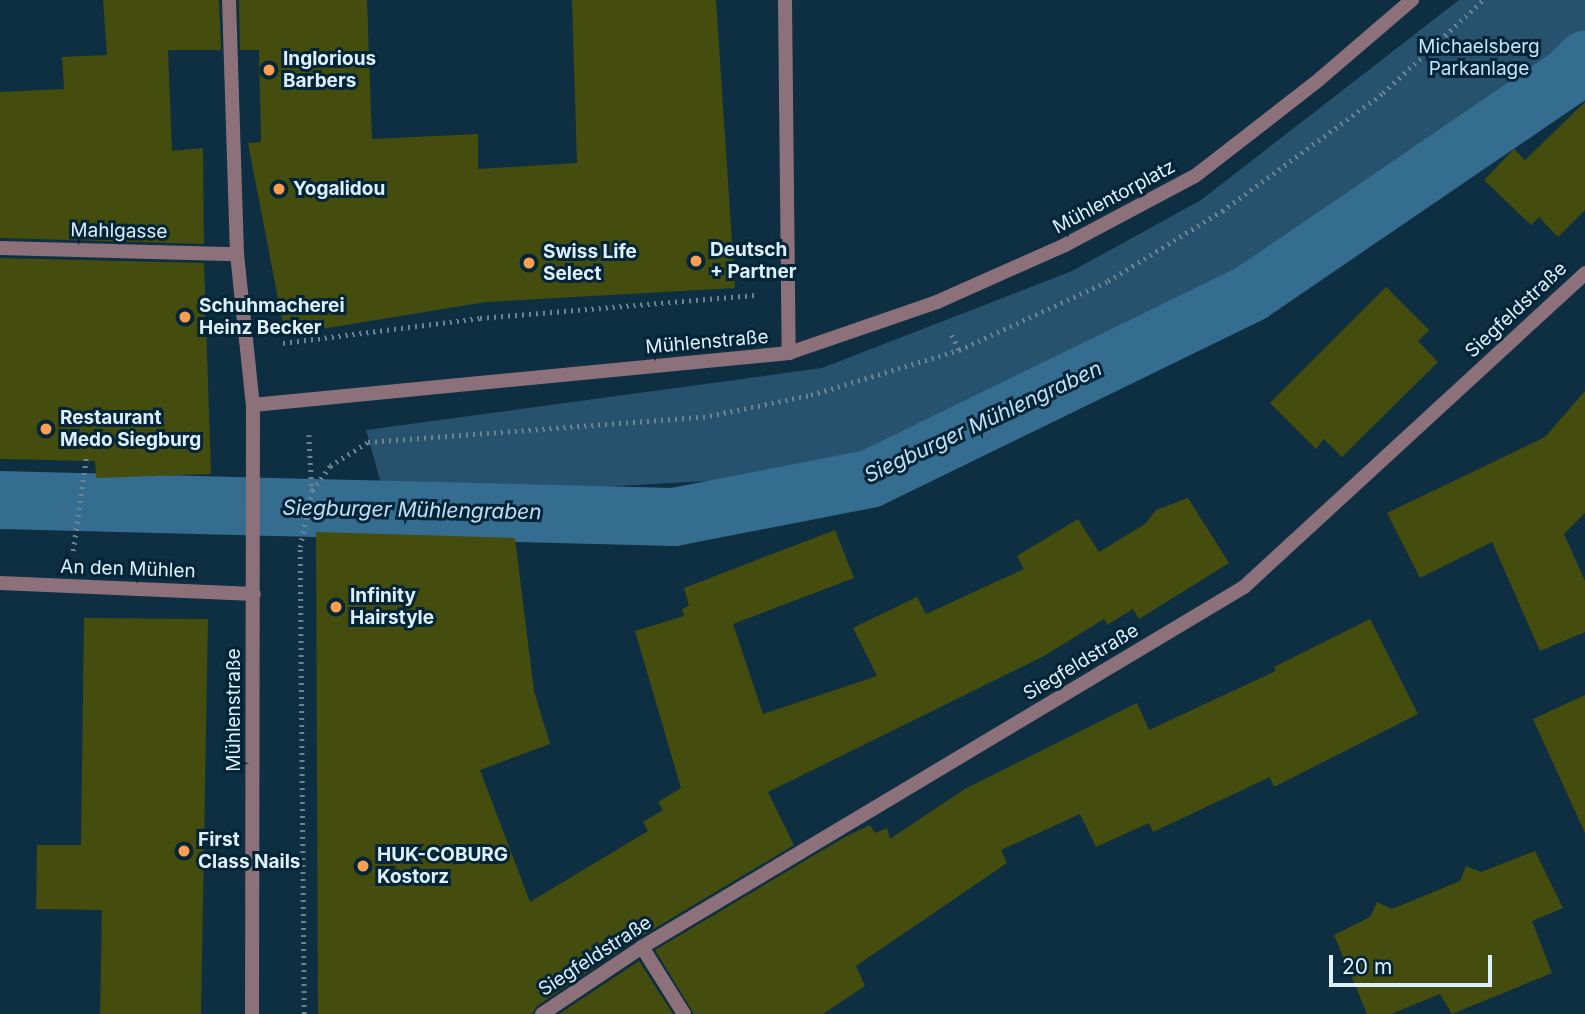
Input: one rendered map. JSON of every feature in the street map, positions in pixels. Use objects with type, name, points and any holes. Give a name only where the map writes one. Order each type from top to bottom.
[{"type":"street","name":"Mühlenstraße","points":[[229,0],[237,254],[253,405],[252,1014]]},
{"type":"street","points":[[785,0],[789,353]]},
{"type":"street","name":"Mühlentorplatz","points":[[789,353],[937,303],[1065,245],[1195,176],[1315,83],[1412,0]]},
{"type":"street","name":"Mahlgasse","points":[[0,248],[237,254]]},
{"type":"street","name":"Siegfeldstraße","points":[[542,1014],[642,947],[1244,587],[1585,273]]},
{"type":"street","name":"Mühlenstraße","points":[[253,405],[789,353]]},
{"type":"street","name":"An den Mühlen","points":[[0,583],[254,594]]},
{"type":"street","points":[[642,947],[684,1014]]},
{"type":"path","points":[[275,344],[480,318],[789,291]]},
{"type":"path","points":[[304,1014],[300,547],[312,490],[307,399]]},
{"type":"path","points":[[312,490],[330,466],[368,442]]},
{"type":"path","points":[[76,529],[86,458]]},
{"type":"green space","name":"Michaelsberg Parkanlage","points":[[1459,0],[1585,0],[1585,56],[1246,274],[863,472],[461,495],[382,487],[366,430],[822,368],[1072,271],[1201,200]]},
{"type":"building","points":[[103,0],[219,0],[221,50],[168,50],[172,151],[203,148],[204,244],[0,238],[0,92],[64,89],[62,57],[107,55]]},
{"type":"building","points":[[239,0],[367,0],[372,139],[478,134],[478,169],[577,163],[572,0],[716,0],[735,288],[486,302],[285,335],[248,143],[261,142],[259,50],[240,50]]},
{"type":"building","points":[[1585,102],[1585,210],[1558,237],[1539,217],[1531,225],[1484,180],[1514,149],[1525,160]]},
{"type":"building","points":[[0,258],[204,263],[211,474],[96,478],[95,461],[0,459]]},
{"type":"building","points":[[1386,287],[1429,330],[1418,341],[1438,362],[1342,457],[1324,439],[1316,449],[1270,403]]},
{"type":"building","points":[[1585,391],[1585,513],[1564,534],[1585,581],[1585,632],[1540,651],[1492,542],[1420,578],[1387,513],[1545,437]]},
{"type":"building","points":[[1188,498],[1229,563],[1139,619],[1133,609],[1107,625],[1104,619],[1044,656],[768,792],[794,845],[637,939],[537,1006],[532,1014],[318,1014],[316,532],[515,538],[534,691],[550,744],[480,770],[530,902],[648,831],[643,822],[663,810],[658,802],[681,788],[635,631],[684,616],[682,609],[689,606],[684,588],[835,530],[854,578],[733,624],[763,714],[877,676],[853,628],[917,597],[926,614],[1024,569],[1017,556],[1078,519],[1099,552],[1145,524],[1156,510]]},
{"type":"building","points":[[84,618],[208,619],[201,1014],[100,1014],[102,910],[36,909],[37,845],[81,845]]},
{"type":"building","points":[[1370,619],[1418,714],[1274,787],[1270,777],[1153,832],[1149,823],[1096,847],[1080,814],[1001,850],[1007,863],[856,966],[865,986],[823,1014],[694,1014],[655,950],[845,837],[870,825],[875,833],[887,828],[890,839],[965,789],[1137,703],[1149,730],[1276,671],[1274,667]]},
{"type":"building","points":[[1585,695],[1585,833],[1533,719]]},
{"type":"building","points":[[1535,851],[1563,908],[1532,921],[1552,973],[1452,1014],[1440,994],[1391,1014],[1367,1014],[1334,935],[1370,917],[1377,902],[1392,909],[1460,881],[1466,866],[1481,872]]},
{"type":"building","points":[[639,961],[673,1014],[559,1014]]},
{"type":"waterway","name":"Siegburger Mühlengraben","points":[[0,500],[674,517],[870,479],[1251,293],[1569,76],[1585,60]]},
{"type":"place","name":"Inglorious Barbers","points":[[269,70]]},
{"type":"place","name":"Yogalidou","points":[[279,189]]},
{"type":"place","name":"Deutsch + Partner","points":[[696,261]]},
{"type":"place","name":"Swiss Life Select","points":[[529,263]]},
{"type":"place","name":"Schuhmacherei Heinz Becker","points":[[185,317]]},
{"type":"place","name":"Restaurant Medo Siegburg","points":[[46,429]]},
{"type":"place","name":"Infinity Hairstyle","points":[[336,607]]},
{"type":"place","name":"First Class Nails","points":[[184,851]]},
{"type":"place","name":"HUK-COBURG Kostorz","points":[[363,866]]}]
